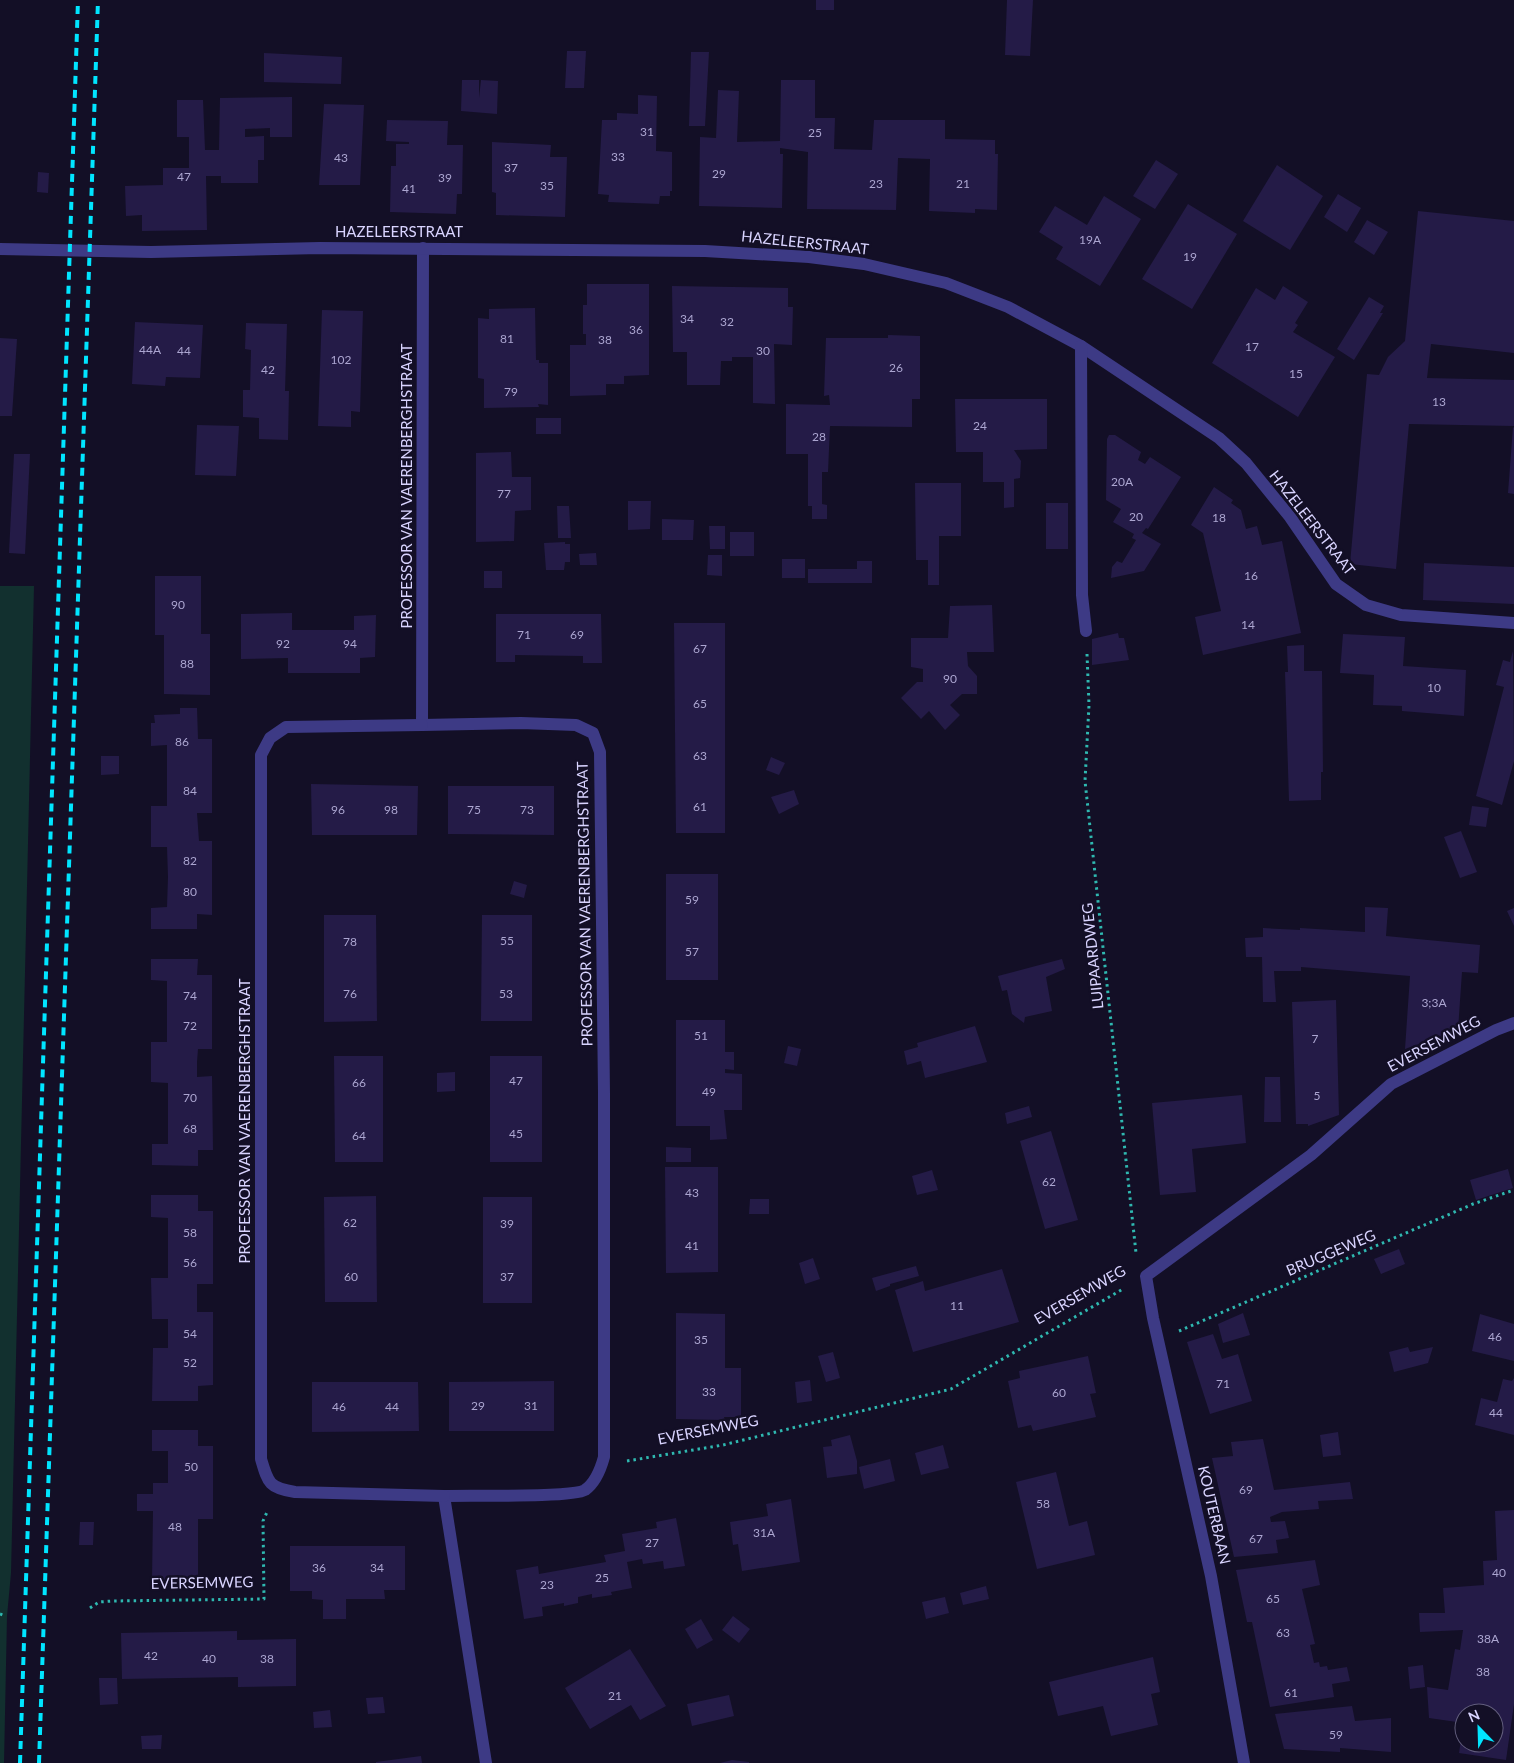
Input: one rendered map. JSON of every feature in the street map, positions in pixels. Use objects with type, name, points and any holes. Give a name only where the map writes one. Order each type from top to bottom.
[{"type":"street","name":"HAZELEERSTRAAT","points":[[0,249],[151,252],[423,248],[704,251],[809,257],[864,264],[946,283],[1008,307],[1081,346],[1218,438],[1246,463],[1290,517],[1336,584],[1366,605],[1401,615],[1514,623]]},
{"type":"street","name":"PROFESSOR VAN VAERENBERGHSTRAAT","points":[[422,725],[423,248]]},
{"type":"street","points":[[1081,346],[1082,595],[1086,631]]},
{"type":"street","name":"PROFESSOR VAN VAERENBERGHSTRAAT","points":[[277,1489],[267,1480],[261,1459],[261,755],[270,738],[286,727],[521,723],[576,725],[593,734],[600,752],[604,1092],[602,1464]]},
{"type":"street","name":"EVERSEMWEG","points":[[1146,1276],[1311,1155],[1391,1084],[1496,1030],[1514,1023]]},
{"type":"street","name":"KOUTERBAAN","points":[[1146,1276],[1158,1340],[1211,1576],[1244,1763]]},
{"type":"street","points":[[277,1489],[295,1492],[444,1496],[558,1496],[584,1490],[595,1479],[602,1464]]},
{"type":"street","points":[[444,1496],[486,1763]]},
{"type":"path","name":"LUIPAARDWEG","points":[[1086,631],[1088,705],[1085,781],[1136,1254],[1146,1276]]},
{"type":"path","name":"BRUGGEWEG","points":[[1158,1340],[1473,1204],[1514,1190]]},
{"type":"path","name":"EVERSEMWEG","points":[[602,1464],[723,1445],[951,1389],[1146,1276]]},
{"type":"path","name":"EVERSEMWEG","points":[[90,1608],[100,1602],[112,1600],[264,1599],[263,1521],[277,1489]]},
{"type":"path","points":[[0,1614],[5,1616]]},
{"type":"green space","points":[[0,586],[34,586],[11,1573],[7,1616],[4,1763],[0,1763]]},
{"type":"building","points":[[816,0],[834,0],[834,10],[816,10]]},
{"type":"building","points":[[1007,0],[1033,0],[1030,56],[1005,55]]},
{"type":"building","points":[[567,51],[586,51],[584,88],[565,88]]},
{"type":"building","points":[[691,52],[709,52],[705,126],[689,126]]},
{"type":"building","points":[[264,53],[342,57],[341,84],[264,82]]},
{"type":"building","points":[[462,80],[479,80],[479,98],[481,80],[498,81],[497,114],[461,111]]},
{"type":"building","points":[[781,80],[815,80],[815,118],[835,118],[834,149],[872,150],[874,120],[945,120],[945,139],[995,140],[995,154],[998,154],[997,210],[975,209],[975,213],[929,211],[930,159],[898,158],[896,210],[807,209],[808,152],[780,148],[780,154],[783,154],[782,208],[699,206],[700,137],[716,138],[718,90],[739,91],[737,142],[780,141]]},
{"type":"building","points":[[638,95],[657,96],[656,151],[672,152],[672,191],[670,191],[670,196],[660,196],[659,204],[608,202],[609,195],[598,194],[602,120],[617,120],[617,113],[638,114]]},
{"type":"building","points":[[292,97],[292,137],[270,137],[270,128],[245,129],[245,137],[264,136],[264,160],[258,160],[258,183],[221,183],[221,176],[206,176],[207,230],[142,231],[142,215],[126,216],[125,186],[163,185],[163,168],[189,168],[189,137],[177,137],[177,100],[203,100],[205,150],[219,150],[220,98]]},
{"type":"building","points":[[324,104],[364,105],[360,185],[319,185]]},
{"type":"building","points":[[387,120],[448,121],[447,145],[463,145],[462,194],[457,194],[456,214],[390,212],[391,166],[396,166],[396,144],[409,144],[409,142],[386,141]]},
{"type":"building","points":[[492,142],[551,145],[550,157],[567,157],[565,217],[496,215],[496,193],[492,192]]},
{"type":"building","points":[[1156,160],[1178,174],[1155,209],[1133,196]]},
{"type":"building","points":[[1277,165],[1323,196],[1290,250],[1243,221]]},
{"type":"building","points":[[38,172],[49,173],[48,193],[37,192]]},
{"type":"building","points":[[1338,194],[1361,208],[1347,232],[1324,217]]},
{"type":"building","points":[[1104,196],[1141,219],[1100,286],[1056,259],[1063,247],[1039,232],[1055,206],[1087,225]]},
{"type":"building","points":[[1188,204],[1237,234],[1192,309],[1142,279]]},
{"type":"building","points":[[1418,211],[1514,221],[1514,353],[1431,344],[1427,378],[1514,380],[1514,426],[1409,424],[1396,569],[1350,564],[1367,374],[1379,375],[1388,357],[1405,341]]},
{"type":"building","points":[[1367,220],[1388,232],[1374,255],[1354,242]]},
{"type":"building","points":[[587,284],[649,284],[649,375],[624,376],[624,384],[606,384],[606,395],[570,396],[570,345],[586,345],[586,334],[583,334],[583,305],[587,305]]},
{"type":"building","points":[[672,286],[788,288],[788,307],[793,307],[792,345],[774,344],[775,404],[753,403],[753,357],[732,357],[732,361],[721,361],[720,385],[687,385],[687,352],[673,352]]},
{"type":"building","points":[[1283,286],[1308,302],[1295,323],[1298,325],[1293,332],[1335,357],[1298,417],[1212,363],[1256,288],[1275,300]]},
{"type":"building","points":[[1369,297],[1384,306],[1380,313],[1383,313],[1354,360],[1337,349]]},
{"type":"building","points":[[535,308],[536,360],[539,360],[539,363],[548,363],[548,405],[538,404],[539,407],[484,408],[484,379],[478,378],[478,318],[489,319],[489,309]]},
{"type":"building","points":[[322,310],[363,311],[360,412],[351,411],[351,427],[318,426]]},
{"type":"building","points":[[135,322],[203,325],[200,378],[166,377],[165,386],[132,384]]},
{"type":"building","points":[[246,323],[287,324],[285,391],[289,391],[288,440],[259,439],[259,418],[243,417],[243,390],[250,390],[251,350],[245,349]]},
{"type":"building","points":[[888,335],[920,336],[920,399],[912,399],[912,427],[830,426],[828,472],[822,472],[822,504],[827,505],[827,519],[812,519],[812,506],[808,506],[808,454],[786,454],[786,404],[830,405],[829,395],[824,396],[826,338],[888,338]]},
{"type":"building","points":[[0,338],[17,339],[12,416],[0,416]]},
{"type":"building","points":[[955,399],[1047,399],[1047,449],[1014,450],[1021,461],[1020,478],[1014,479],[1014,507],[1004,508],[1004,482],[983,482],[983,452],[956,452]]},
{"type":"building","points":[[536,418],[561,418],[561,434],[536,434]]},
{"type":"building","points":[[197,425],[239,426],[236,476],[195,475]]},
{"type":"building","points":[[1514,428],[1514,494],[1508,493]]},
{"type":"building","points":[[1109,435],[1115,435],[1141,452],[1138,460],[1145,464],[1150,457],[1181,477],[1148,529],[1146,528],[1142,533],[1161,544],[1144,571],[1111,578],[1112,567],[1117,561],[1122,563],[1136,540],[1132,538],[1134,534],[1113,522],[1121,509],[1106,500],[1107,439]]},
{"type":"building","points":[[511,452],[512,477],[531,477],[531,510],[515,511],[514,541],[476,542],[476,453]]},
{"type":"building","points":[[14,454],[30,454],[25,554],[9,553]]},
{"type":"building","points":[[915,483],[961,483],[961,536],[939,536],[939,585],[928,585],[928,560],[916,560]]},
{"type":"building","points":[[1214,487],[1233,500],[1231,503],[1241,510],[1246,529],[1257,526],[1262,545],[1282,541],[1301,633],[1203,655],[1195,617],[1221,611],[1203,533],[1191,525]]},
{"type":"building","points":[[628,501],[651,501],[650,529],[628,530]]},
{"type":"building","points":[[1046,503],[1068,503],[1068,549],[1046,549]]},
{"type":"building","points":[[557,506],[569,506],[571,538],[558,538]]},
{"type":"building","points":[[662,519],[694,520],[693,540],[662,540]]},
{"type":"building","points":[[709,526],[725,526],[725,549],[710,549]]},
{"type":"building","points":[[730,532],[754,532],[754,556],[730,556]]},
{"type":"building","points":[[565,542],[565,544],[570,544],[570,562],[565,562],[564,570],[546,570],[544,543]]},
{"type":"building","points":[[596,553],[597,565],[580,565],[579,554]]},
{"type":"building","points":[[708,555],[722,555],[722,576],[707,575]]},
{"type":"building","points":[[782,559],[805,559],[805,578],[782,578]]},
{"type":"building","points":[[857,561],[872,561],[872,583],[808,583],[808,569],[857,569]]},
{"type":"building","points":[[1424,563],[1514,567],[1514,604],[1423,600]]},
{"type":"building","points":[[484,571],[502,571],[502,588],[484,588]]},
{"type":"building","points":[[155,576],[201,576],[201,634],[210,634],[210,695],[164,694],[164,635],[155,635]]},
{"type":"building","points":[[992,605],[994,652],[967,652],[968,666],[977,676],[977,694],[962,694],[950,705],[960,715],[945,730],[929,711],[921,719],[901,698],[917,682],[923,682],[923,669],[911,667],[911,638],[948,638],[950,606]]},
{"type":"building","points":[[292,613],[292,630],[354,630],[354,616],[376,615],[375,657],[360,658],[360,673],[288,673],[288,658],[241,659],[241,614]]},
{"type":"building","points":[[496,614],[601,614],[602,663],[583,663],[583,656],[515,655],[515,662],[496,662]]},
{"type":"building","points":[[674,623],[725,623],[725,833],[676,833]]},
{"type":"building","points":[[1118,633],[1119,638],[1124,638],[1129,660],[1092,665],[1092,639]]},
{"type":"building","points":[[1343,634],[1405,637],[1403,666],[1466,670],[1464,716],[1402,711],[1402,706],[1373,705],[1374,675],[1340,673]]},
{"type":"building","points":[[1304,645],[1304,671],[1322,671],[1323,772],[1321,772],[1321,800],[1289,801],[1285,672],[1288,672],[1287,646]]},
{"type":"building","points":[[1513,651],[1514,761],[1502,805],[1476,796],[1504,687],[1496,685],[1503,660],[1510,662]]},
{"type":"building","points":[[180,708],[197,708],[198,739],[212,739],[212,813],[197,813],[199,841],[212,841],[212,915],[197,914],[197,929],[151,929],[151,908],[167,907],[168,877],[167,847],[151,847],[151,806],[167,806],[167,745],[151,746],[151,723],[155,723],[154,715],[180,714]]},
{"type":"building","points":[[101,756],[119,756],[119,774],[101,775]]},
{"type":"building","points":[[771,757],[785,763],[779,775],[766,770]]},
{"type":"building","points":[[311,784],[418,786],[417,835],[312,835]]},
{"type":"building","points":[[448,786],[554,786],[554,835],[448,834]]},
{"type":"building","points":[[794,790],[799,804],[779,814],[771,797]]},
{"type":"building","points":[[1472,806],[1489,808],[1486,827],[1469,825]]},
{"type":"building","points":[[1461,831],[1477,872],[1460,878],[1444,837]]},
{"type":"building","points":[[666,874],[718,874],[718,980],[666,980]]},
{"type":"building","points":[[514,881],[527,885],[524,898],[510,894]]},
{"type":"building","points":[[1365,907],[1388,908],[1386,936],[1480,945],[1478,973],[1462,972],[1458,1030],[1405,1049],[1410,976],[1301,967],[1301,971],[1274,971],[1276,1002],[1263,1002],[1262,957],[1246,957],[1245,938],[1263,937],[1263,928],[1365,932]]},
{"type":"building","points":[[1514,908],[1514,926],[1507,911]]},
{"type":"building","points":[[324,915],[376,915],[377,1021],[324,1022]]},
{"type":"building","points":[[482,915],[532,915],[532,1021],[481,1021]]},
{"type":"building","points":[[151,959],[198,959],[197,975],[212,975],[212,1049],[198,1049],[197,1077],[212,1076],[213,1150],[198,1150],[198,1166],[152,1165],[152,1144],[168,1144],[168,1083],[151,1082],[151,1042],[167,1042],[167,981],[151,980]]},
{"type":"building","points":[[1062,959],[1065,969],[1046,977],[1052,1011],[1025,1017],[1024,1023],[1012,1014],[1007,990],[1002,991],[998,976]]},
{"type":"building","points":[[1336,1000],[1339,1115],[1308,1126],[1308,1124],[1296,1124],[1292,1002]]},
{"type":"building","points":[[676,1020],[725,1020],[725,1052],[734,1052],[734,1070],[725,1069],[725,1073],[742,1074],[742,1110],[724,1110],[727,1139],[710,1140],[710,1126],[676,1126]]},
{"type":"building","points":[[975,1026],[987,1062],[925,1078],[921,1061],[907,1065],[904,1051],[918,1047],[917,1043]]},
{"type":"building","points":[[788,1046],[801,1049],[797,1066],[784,1063]]},
{"type":"building","points":[[334,1056],[383,1056],[383,1162],[335,1162]]},
{"type":"building","points":[[490,1056],[542,1056],[542,1162],[490,1162]]},
{"type":"building","points":[[455,1072],[455,1091],[437,1092],[437,1073]]},
{"type":"building","points":[[1265,1077],[1280,1077],[1281,1122],[1264,1122]]},
{"type":"building","points":[[1242,1095],[1246,1143],[1192,1149],[1196,1192],[1160,1195],[1152,1103]]},
{"type":"building","points":[[1029,1106],[1032,1117],[1007,1124],[1005,1113]]},
{"type":"building","points":[[1051,1131],[1078,1220],[1045,1229],[1020,1141]]},
{"type":"building","points":[[666,1147],[691,1148],[691,1162],[666,1162]]},
{"type":"building","points":[[665,1167],[718,1167],[718,1272],[666,1273]]},
{"type":"building","points":[[1508,1169],[1513,1188],[1476,1200],[1470,1180]]},
{"type":"building","points":[[932,1170],[938,1190],[917,1195],[912,1176]]},
{"type":"building","points":[[151,1195],[198,1195],[198,1211],[213,1211],[213,1284],[197,1284],[197,1312],[213,1312],[213,1385],[198,1386],[198,1401],[152,1401],[153,1348],[168,1348],[168,1319],[152,1319],[151,1278],[168,1278],[168,1218],[151,1217]]},
{"type":"building","points":[[376,1196],[377,1302],[325,1302],[324,1197]]},
{"type":"building","points":[[483,1197],[532,1197],[532,1303],[483,1303]]},
{"type":"building","points":[[750,1199],[769,1199],[769,1214],[749,1214]]},
{"type":"building","points":[[1399,1249],[1405,1264],[1381,1274],[1374,1259]]},
{"type":"building","points":[[813,1258],[820,1279],[805,1284],[799,1263]]},
{"type":"building","points":[[916,1266],[919,1276],[890,1284],[890,1286],[876,1291],[872,1278]]},
{"type":"building","points":[[1002,1269],[1019,1322],[913,1352],[895,1290],[923,1281],[925,1291]]},
{"type":"building","points":[[676,1313],[725,1314],[725,1368],[741,1368],[741,1417],[724,1417],[725,1420],[676,1419]]},
{"type":"building","points":[[1243,1313],[1250,1335],[1223,1343],[1218,1324]]},
{"type":"building","points":[[1480,1314],[1514,1324],[1514,1361],[1472,1351]]},
{"type":"building","points":[[1213,1334],[1222,1359],[1238,1354],[1252,1401],[1210,1414],[1187,1342]]},
{"type":"building","points":[[1408,1347],[1410,1352],[1433,1347],[1428,1363],[1394,1372],[1389,1352]]},
{"type":"building","points":[[833,1352],[840,1378],[826,1382],[818,1356]]},
{"type":"building","points":[[1088,1356],[1096,1393],[1090,1394],[1096,1417],[1033,1431],[1031,1425],[1018,1428],[1008,1381],[1020,1378],[1019,1371]]},
{"type":"building","points":[[1514,1378],[1514,1435],[1475,1425],[1481,1398],[1497,1402],[1503,1379],[1512,1381]]},
{"type":"building","points":[[810,1380],[812,1401],[797,1403],[795,1382]]},
{"type":"building","points":[[554,1381],[554,1431],[449,1431],[449,1382]]},
{"type":"building","points":[[312,1382],[418,1382],[419,1431],[312,1432]]},
{"type":"building","points":[[152,1430],[198,1430],[198,1446],[213,1446],[213,1519],[198,1519],[198,1582],[152,1582],[153,1511],[137,1511],[137,1494],[153,1494],[153,1483],[168,1483],[168,1451],[152,1451]]},
{"type":"building","points":[[1338,1432],[1341,1455],[1323,1457],[1320,1435]]},
{"type":"building","points":[[850,1435],[857,1461],[857,1474],[827,1478],[823,1447],[832,1446],[831,1440]]},
{"type":"building","points":[[1263,1439],[1274,1490],[1350,1482],[1353,1499],[1318,1501],[1319,1509],[1282,1512],[1270,1517],[1271,1522],[1285,1521],[1289,1538],[1276,1540],[1278,1553],[1234,1557],[1212,1458],[1233,1456],[1231,1442]]},
{"type":"building","points":[[943,1445],[949,1468],[921,1475],[915,1453]]},
{"type":"building","points":[[890,1459],[895,1481],[864,1489],[859,1467]]},
{"type":"building","points":[[1056,1472],[1069,1526],[1087,1521],[1095,1555],[1037,1569],[1016,1482]]},
{"type":"building","points":[[791,1499],[800,1562],[742,1571],[738,1544],[733,1545],[730,1522],[768,1516],[766,1504]]},
{"type":"building","points":[[1514,1510],[1514,1704],[1506,1760],[1459,1753],[1504,1753],[1504,1703],[1454,1703],[1454,1722],[1429,1718],[1427,1687],[1448,1690],[1455,1649],[1460,1650],[1463,1630],[1420,1632],[1419,1613],[1445,1613],[1443,1588],[1484,1585],[1483,1561],[1497,1560],[1495,1511]]},
{"type":"building","points":[[676,1518],[685,1566],[664,1569],[663,1561],[643,1564],[642,1559],[627,1562],[632,1588],[611,1592],[612,1595],[592,1598],[592,1594],[578,1597],[578,1603],[564,1606],[564,1603],[542,1607],[543,1616],[524,1619],[516,1570],[538,1566],[539,1574],[606,1562],[604,1555],[625,1551],[622,1534],[657,1528],[656,1522]]},
{"type":"building","points":[[80,1522],[94,1522],[93,1545],[79,1545]]},
{"type":"building","points":[[290,1546],[405,1546],[405,1590],[384,1590],[385,1599],[346,1599],[346,1619],[323,1619],[323,1600],[312,1599],[312,1591],[290,1591]]},
{"type":"building","points":[[1315,1560],[1320,1585],[1302,1589],[1315,1644],[1310,1645],[1314,1663],[1319,1662],[1320,1667],[1327,1666],[1328,1670],[1347,1667],[1350,1681],[1332,1684],[1334,1697],[1270,1707],[1252,1622],[1247,1622],[1236,1570]]},
{"type":"building","points":[[986,1586],[989,1599],[963,1605],[960,1593]]},
{"type":"building","points":[[945,1597],[949,1613],[926,1619],[922,1602]]},
{"type":"building","points":[[733,1616],[750,1629],[739,1643],[722,1630]]},
{"type":"building","points":[[701,1619],[713,1640],[697,1649],[685,1629]]},
{"type":"building","points":[[237,1631],[237,1640],[296,1639],[296,1686],[238,1687],[238,1677],[122,1679],[121,1633]]},
{"type":"building","points":[[630,1649],[666,1706],[640,1720],[631,1705],[590,1729],[565,1688]]},
{"type":"building","points":[[1153,1657],[1160,1692],[1151,1694],[1158,1725],[1111,1736],[1103,1706],[1058,1716],[1049,1682]]},
{"type":"building","points":[[1423,1665],[1425,1687],[1410,1689],[1408,1667]]},
{"type":"building","points":[[99,1678],[117,1678],[118,1704],[100,1705]]},
{"type":"building","points":[[729,1695],[734,1716],[692,1726],[687,1704]]},
{"type":"building","points":[[383,1697],[385,1713],[368,1714],[366,1698]]},
{"type":"building","points":[[1352,1706],[1355,1721],[1391,1718],[1391,1752],[1340,1748],[1340,1752],[1284,1749],[1275,1714]]},
{"type":"building","points":[[330,1710],[332,1727],[314,1728],[313,1712]]},
{"type":"building","points":[[162,1735],[161,1749],[142,1749],[141,1736]]},
{"type":"building","points":[[421,1756],[422,1763],[376,1763],[376,1762]]},
{"type":"building","points":[[732,1760],[749,1762],[749,1763],[720,1763]]},
{"type":"railway","points":[[20,1763],[78,0]]},
{"type":"railway","points":[[39,1763],[98,0]]}]
